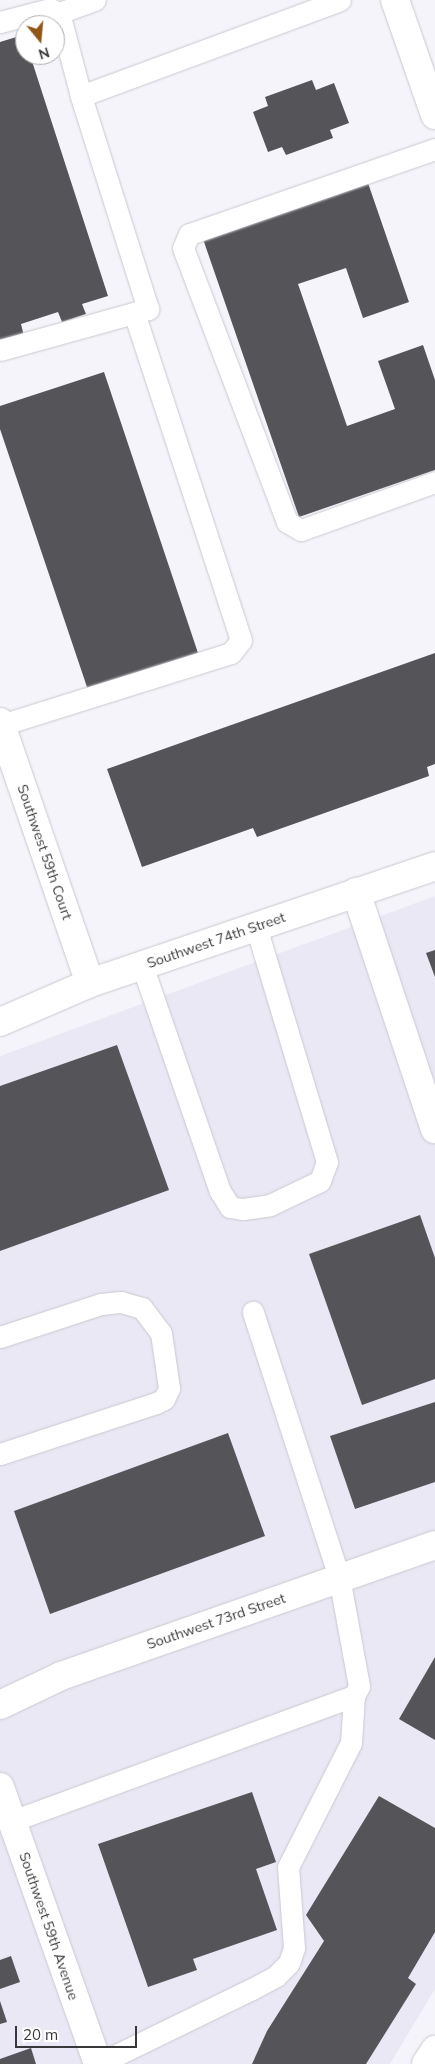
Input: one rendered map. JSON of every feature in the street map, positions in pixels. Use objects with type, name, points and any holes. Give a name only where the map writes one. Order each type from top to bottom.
[{"type":"main road","points":[[395,0],[435,115]]},
{"type":"main road","name":"Southwest 59th Court","points":[[1,724],[90,983]]},
{"type":"main road","name":"Southwest 74th Street","points":[[0,1022],[90,983],[435,866]]},
{"type":"main road","points":[[356,892],[435,1129]]},
{"type":"main road","name":"Southwest 73rd Street","points":[[0,1705],[62,1676],[339,1577],[435,1546]]},
{"type":"main road","name":"Southwest 59th Avenue","points":[[0,1788],[98,2064]]},
{"type":"main road","points":[[426,2064],[435,2050]]},
{"type":"lane","points":[[0,22],[50,9],[58,13],[95,0]]},
{"type":"lane","points":[[82,96],[340,0]]},
{"type":"lane","points":[[0,350],[148,309],[114,211],[58,13]]},
{"type":"lane","points":[[435,149],[189,234],[183,248],[287,522],[301,530],[435,482]]},
{"type":"lane","points":[[1,724],[230,653],[241,640],[134,313]]},
{"type":"lane","points":[[142,965],[220,1191],[230,1207],[243,1209],[270,1204],[320,1181],[327,1162],[256,927]]},
{"type":"lane","points":[[0,1337],[101,1304],[121,1302],[142,1308],[161,1333],[169,1388],[164,1399],[156,1403],[0,1454]]},
{"type":"lane","points":[[98,2064],[252,1989],[276,1976],[289,1963],[294,1948],[288,1867],[351,1743],[354,1696],[359,1686],[339,1577],[253,1312]]},
{"type":"lane","points":[[12,1822],[354,1696]]},
{"type":"shaded area","points":[[435,896],[435,1989],[390,2064],[0,2064],[0,1056]]},
{"type":"building","points":[[15,37],[15,65],[33,65],[108,296],[82,304],[86,314],[62,322],[58,312],[21,324],[24,336],[0,344],[0,42]]},
{"type":"building","points":[[312,80],[316,90],[334,83],[349,123],[330,130],[333,138],[286,155],[282,147],[268,152],[253,112],[268,106],[265,97]]},
{"type":"building","points":[[368,183],[409,302],[363,318],[346,268],[298,284],[347,426],[395,409],[378,361],[423,345],[435,380],[435,470],[299,517],[203,239]]},
{"type":"building","points":[[104,372],[198,653],[88,690],[0,429],[0,406]]},
{"type":"building","points":[[435,653],[435,764],[427,767],[429,776],[257,837],[253,828],[142,867],[107,769]]},
{"type":"building","points":[[435,950],[435,977],[426,953]]},
{"type":"building","points":[[117,1045],[169,1190],[0,1251],[0,1086]]},
{"type":"building","points":[[420,1215],[435,1258],[435,1379],[362,1405],[309,1254]]},
{"type":"building","points":[[435,1402],[435,1482],[355,1509],[330,1436]]},
{"type":"building","points":[[228,1433],[265,1536],[50,1614],[14,1511]]},
{"type":"building","points":[[435,1657],[435,1740],[399,1719]]},
{"type":"building","points":[[252,1792],[276,1862],[256,1869],[277,1930],[193,1959],[197,1970],[148,1987],[98,1844]]},
{"type":"building","points":[[379,1796],[435,1828],[435,1932],[408,1978],[416,1984],[366,2064],[252,2064],[267,2031],[324,1941],[306,1915]]},
{"type":"building","points":[[11,1956],[20,1982],[0,1989],[0,1960]]},
{"type":"building","points":[[0,2001],[7,2022],[0,2024]]},
{"type":"building","points":[[31,2048],[36,2064],[0,2064],[0,2059]]}]
